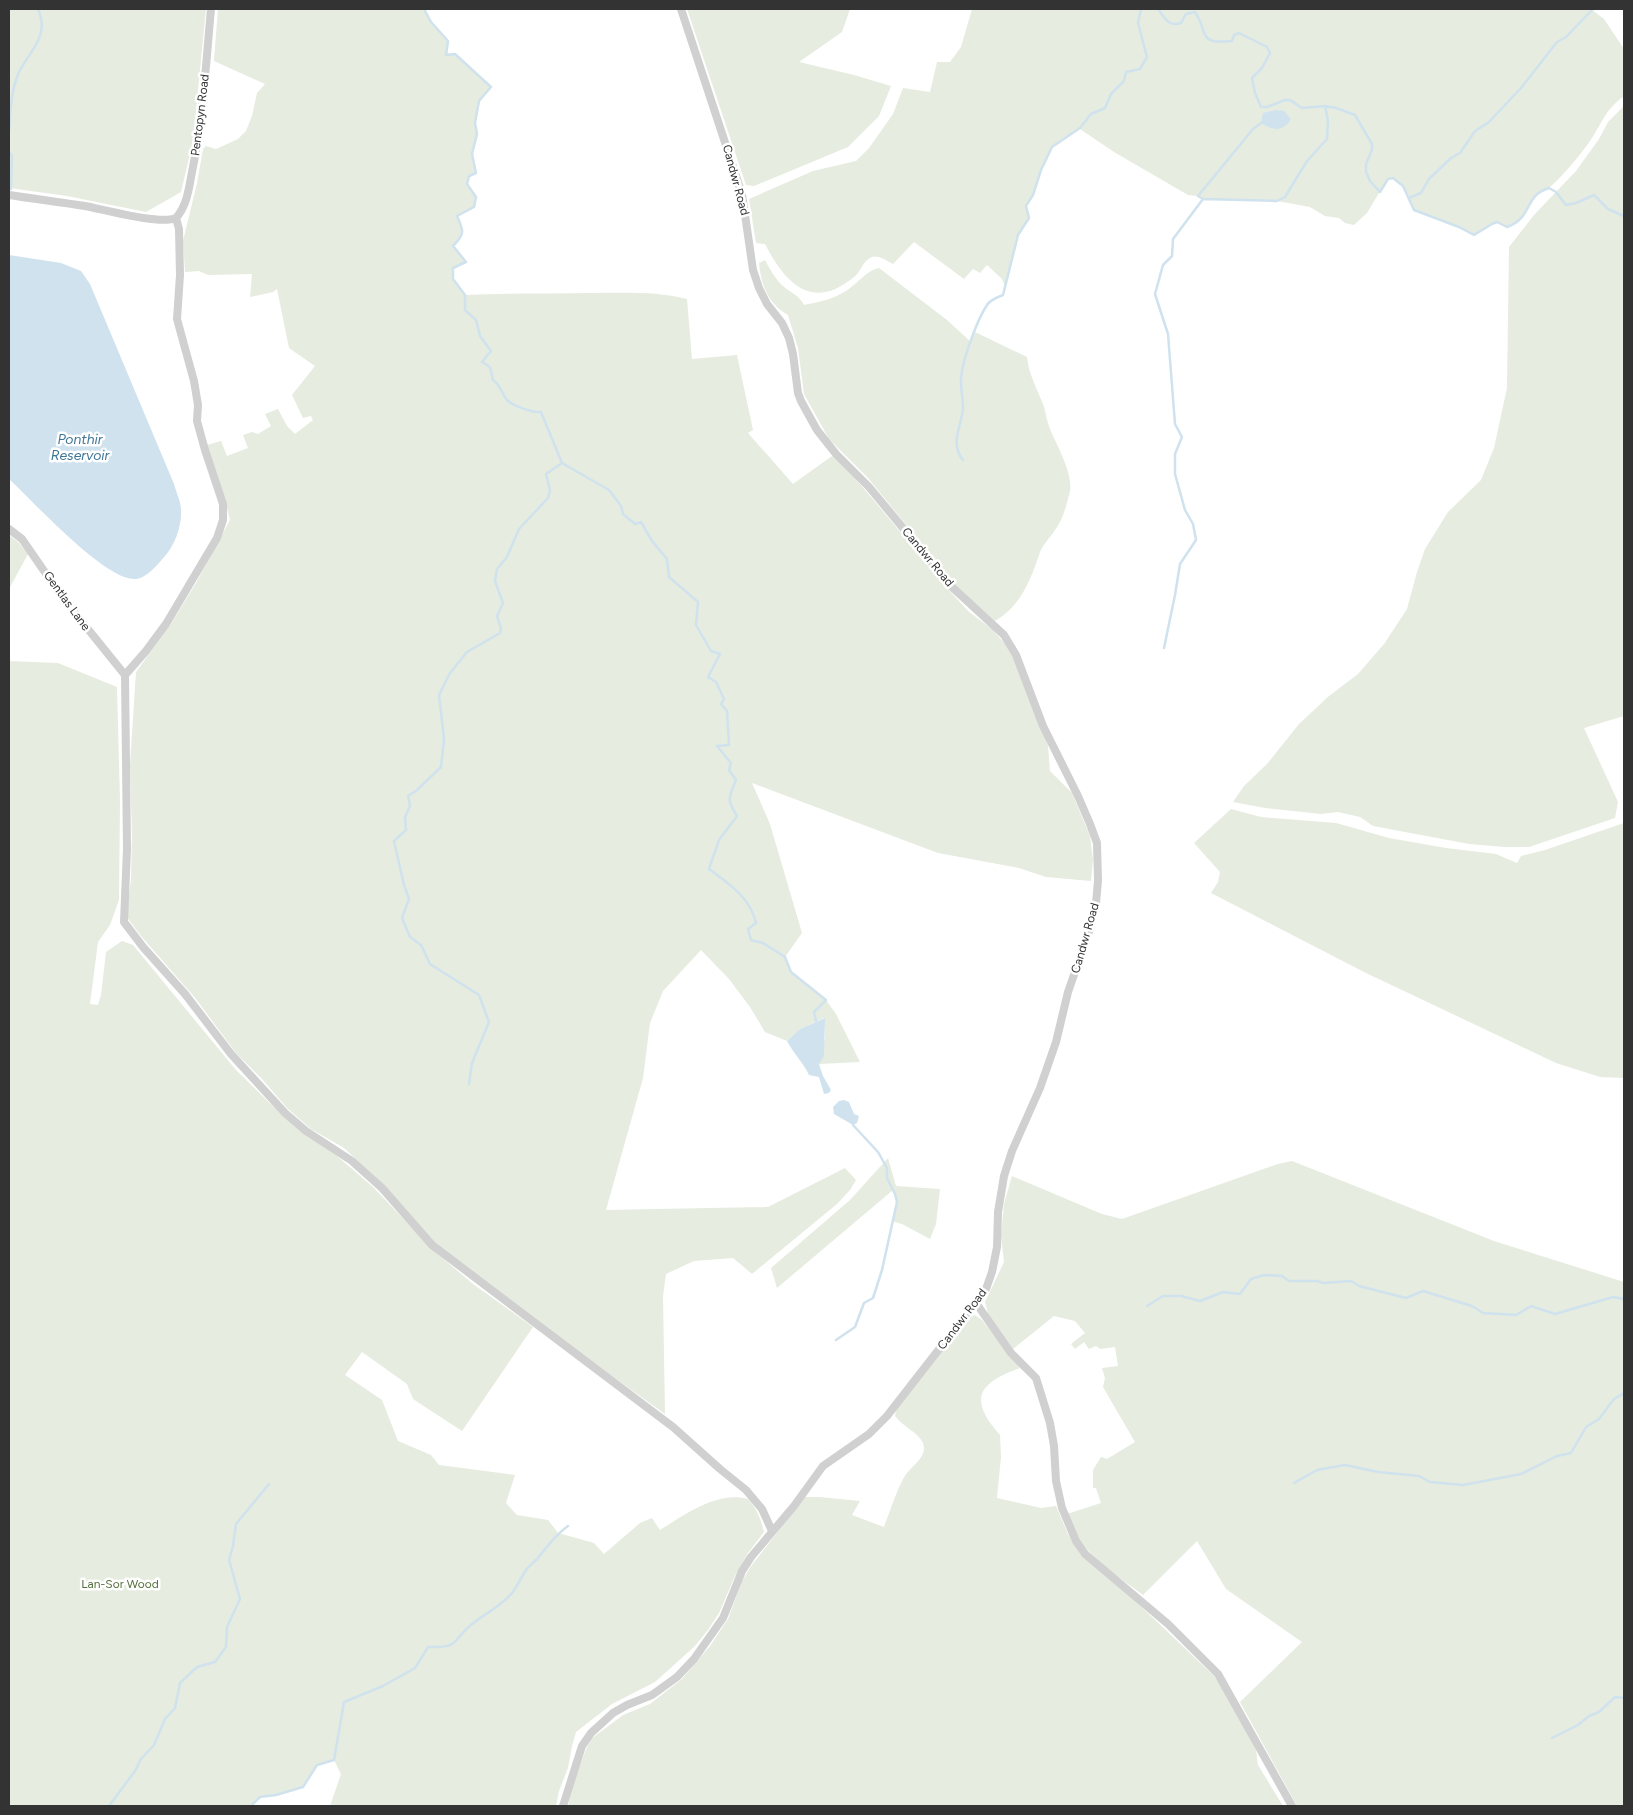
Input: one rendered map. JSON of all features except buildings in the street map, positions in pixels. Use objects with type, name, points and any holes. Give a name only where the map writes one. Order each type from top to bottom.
[{"type":"street","name":"Pentopyn Road","points":[[176,218],[183,209],[187,197],[199,138],[211,9]]},
{"type":"street","name":"Candwr Road","points":[[563,1806],[582,1746],[591,1733],[613,1713],[627,1705],[652,1696],[677,1677],[694,1660],[723,1618],[742,1571],[751,1557],[794,1506],[823,1466],[869,1434],[887,1416],[986,1289],[997,1247],[998,1212],[1006,1168],[1012,1150],[1040,1088],[1056,1042],[1068,992],[1090,929],[1096,903],[1098,881],[1097,843],[1087,817],[1043,726],[1016,655],[1004,635],[952,587],[869,487],[836,454],[817,430],[801,401],[789,338],[782,323],[767,304],[759,288],[754,270],[747,218],[740,188],[681,9]]},
{"type":"street","points":[[9,195],[85,206],[156,220],[170,221],[176,218],[179,230],[180,275],[177,319],[194,381],[198,405],[197,421],[223,504],[223,520],[217,538],[166,624],[125,675],[128,849],[124,922],[143,947],[185,994],[231,1054],[285,1113],[306,1131],[333,1147],[358,1166],[382,1188],[432,1245],[674,1427],[746,1490],[762,1509],[772,1531]]},
{"type":"street","name":"Gentlas Lane","points":[[9,529],[22,538],[68,604],[125,675]]},
{"type":"street","points":[[976,1303],[1011,1353],[1036,1378],[1050,1423],[1054,1446],[1056,1481],[1062,1508],[1076,1541],[1085,1554],[1168,1624],[1218,1674],[1292,1806]]},
{"type":"green space","points":[[9,9],[206,9],[193,141],[181,192],[146,212],[67,196],[9,188]]},
{"type":"green space","points":[[218,9],[424,9],[431,22],[448,41],[446,54],[455,54],[491,87],[479,101],[475,123],[477,134],[472,154],[476,173],[469,176],[467,184],[476,197],[474,207],[457,217],[462,235],[454,246],[466,262],[454,268],[453,279],[465,295],[640,293],[687,299],[692,359],[737,355],[753,430],[748,433],[793,484],[832,456],[844,466],[866,491],[969,612],[992,629],[1005,644],[1017,665],[1048,746],[1050,771],[1072,793],[1090,836],[1093,860],[1091,881],[1046,877],[1019,868],[938,853],[752,783],[770,824],[802,933],[785,957],[791,972],[826,1000],[836,1014],[860,1062],[819,1064],[825,1038],[824,1018],[800,1029],[787,1041],[765,1032],[750,1007],[729,979],[701,950],[663,991],[650,1023],[643,1078],[606,1210],[768,1207],[845,1168],[856,1180],[850,1190],[837,1204],[752,1274],[733,1258],[694,1261],[666,1274],[663,1296],[665,1414],[569,1345],[434,1242],[383,1184],[344,1148],[311,1129],[287,1108],[236,1053],[196,999],[126,916],[131,880],[130,765],[136,672],[171,624],[196,583],[230,520],[223,492],[207,445],[221,441],[227,456],[248,448],[243,435],[252,432],[258,434],[271,426],[265,414],[278,409],[287,426],[295,434],[313,420],[311,416],[303,418],[292,395],[315,366],[289,348],[277,289],[273,292],[250,297],[252,274],[208,275],[199,271],[185,272],[183,241],[203,149],[206,146],[216,149],[238,139],[246,131],[252,116],[257,93],[265,84],[214,61]]},
{"type":"green space","points":[[687,9],[850,9],[842,32],[799,62],[891,86],[879,116],[848,147],[754,186],[746,185]]},
{"type":"green space","points":[[972,9],[1591,9],[1604,19],[1624,49],[1624,96],[1608,112],[1590,141],[1571,165],[1550,187],[1532,199],[1520,220],[1507,227],[1497,222],[1474,235],[1459,227],[1414,210],[1403,186],[1393,178],[1388,179],[1367,213],[1354,225],[1345,223],[1339,218],[1325,216],[1310,207],[1277,201],[1203,199],[1198,196],[1188,195],[1114,152],[1080,129],[1057,143],[1047,156],[1026,206],[1029,218],[1018,235],[1005,286],[1002,279],[987,265],[980,273],[973,269],[964,279],[914,242],[893,264],[877,257],[872,257],[864,263],[856,275],[839,287],[825,292],[813,292],[801,288],[781,271],[765,244],[756,243],[749,199],[813,171],[856,161],[869,148],[893,114],[903,88],[930,92],[937,62],[950,62],[961,47]]},
{"type":"green space","points":[[1624,106],[1624,716],[1584,728],[1618,802],[1615,818],[1529,847],[1505,847],[1469,844],[1373,826],[1360,817],[1338,812],[1321,814],[1265,808],[1233,802],[1244,786],[1267,764],[1299,724],[1329,696],[1358,674],[1384,644],[1407,609],[1425,549],[1448,512],[1481,480],[1494,448],[1507,388],[1509,247],[1534,215],[1576,171],[1599,139],[1608,122]]},
{"type":"green space","points":[[765,260],[778,280],[786,289],[797,296],[804,305],[841,294],[870,271],[879,268],[947,320],[971,342],[975,332],[1027,357],[1049,426],[1067,468],[1070,491],[1058,526],[1042,549],[1024,591],[1012,608],[995,621],[956,586],[868,478],[829,439],[804,394],[798,348],[788,315],[775,305],[764,286],[759,263]]},
{"type":"green space","points":[[9,535],[28,554],[9,589]]},
{"type":"green space","name":"Lan-Sor Wood","points":[[9,661],[58,663],[117,687],[120,800],[119,900],[110,925],[98,942],[90,1004],[98,1005],[106,952],[122,941],[133,945],[236,1070],[284,1117],[337,1156],[373,1187],[434,1251],[473,1284],[533,1327],[462,1431],[413,1399],[407,1384],[362,1352],[345,1375],[382,1400],[398,1441],[431,1455],[439,1465],[515,1475],[506,1503],[517,1515],[548,1520],[558,1533],[594,1543],[604,1554],[640,1523],[652,1518],[660,1530],[691,1511],[713,1501],[736,1497],[748,1499],[758,1514],[764,1532],[748,1553],[735,1576],[719,1613],[694,1647],[655,1682],[612,1704],[576,1732],[568,1768],[559,1791],[556,1806],[330,1806],[341,1774],[334,1760],[317,1765],[303,1787],[276,1795],[260,1797],[251,1806],[9,1806]]},
{"type":"green space","points":[[1231,809],[1261,817],[1336,823],[1389,838],[1496,854],[1517,863],[1521,856],[1545,850],[1624,823],[1624,1078],[1600,1077],[1556,1063],[1366,973],[1211,893],[1218,882],[1220,872],[1194,843]]},
{"type":"green space","points":[[888,1158],[896,1186],[940,1189],[936,1224],[930,1239],[902,1224],[892,1221],[897,1202],[893,1190],[777,1288],[771,1268],[850,1200]]},
{"type":"green space","points":[[1292,1161],[1494,1241],[1624,1282],[1624,1806],[1297,1806],[1240,1702],[1302,1642],[1226,1589],[1197,1541],[1143,1595],[1097,1560],[1076,1535],[1067,1514],[1101,1503],[1096,1488],[1093,1488],[1093,1470],[1101,1457],[1107,1459],[1135,1442],[1103,1387],[1105,1378],[1102,1368],[1118,1366],[1115,1347],[1100,1349],[1096,1346],[1089,1349],[1084,1342],[1075,1349],[1071,1344],[1085,1333],[1075,1321],[1054,1316],[1013,1349],[989,1317],[985,1302],[1004,1262],[1001,1236],[1004,1204],[1012,1176],[1102,1214],[1122,1219],[1278,1164]]},
{"type":"green space","points":[[975,1315],[982,1320],[1020,1368],[995,1380],[987,1386],[982,1394],[981,1402],[984,1411],[1000,1435],[1001,1457],[997,1498],[1041,1508],[1056,1506],[1068,1534],[1080,1554],[1132,1598],[1214,1676],[1228,1696],[1256,1750],[1258,1765],[1283,1806],[568,1806],[572,1786],[591,1739],[623,1715],[650,1704],[682,1679],[710,1646],[728,1619],[742,1581],[751,1566],[805,1497],[860,1501],[852,1515],[884,1527],[901,1484],[907,1473],[922,1456],[924,1448],[921,1439],[895,1416],[896,1410],[967,1319]]},
{"type":"water","points":[[1276,110],[1284,111],[1291,119],[1285,126],[1274,129],[1261,123],[1263,113]]},
{"type":"water","name":"Ponthir Reservoir","points":[[9,255],[61,263],[81,271],[90,284],[174,484],[181,510],[177,534],[165,556],[152,570],[140,578],[123,576],[107,568],[51,521],[9,479]]},
{"type":"water","points":[[825,1018],[824,1056],[819,1064],[831,1090],[829,1093],[824,1094],[819,1077],[809,1075],[787,1041],[800,1029]]},
{"type":"water","points":[[839,1101],[849,1102],[854,1114],[859,1116],[857,1123],[853,1125],[834,1114],[833,1107]]},
{"type":"waterway","points":[[9,131],[14,86],[20,71],[35,47],[41,30],[38,9]]},
{"type":"waterway","points":[[424,9],[431,22],[448,41],[446,55],[455,54],[491,87],[479,101],[475,123],[477,134],[472,154],[476,173],[469,176],[467,184],[476,197],[474,207],[457,216],[462,232],[460,238],[453,246],[466,262],[453,268],[453,279],[465,295],[465,310],[476,320],[480,336],[491,351],[482,362],[490,367],[493,380],[498,384],[507,400],[523,409],[541,412],[562,463],[609,490],[621,506],[623,514],[635,524],[641,522],[652,541],[667,559],[669,577],[698,602],[696,625],[711,651],[720,654],[708,677],[716,682],[724,699],[721,704],[727,711],[729,745],[717,746],[731,763],[729,770],[736,780],[730,802],[737,816],[719,840],[709,869],[738,892],[749,906],[756,923],[748,929],[751,940],[763,943],[785,957],[791,972],[826,1000],[814,1012],[816,1021]]},
{"type":"waterway","points":[[963,460],[957,447],[957,434],[963,408],[961,381],[974,331],[988,303],[1003,295],[1018,235],[1029,218],[1026,206],[1033,195],[1041,170],[1052,147],[1080,128],[1091,114],[1105,108],[1111,94],[1124,81],[1126,72],[1140,69],[1147,57],[1138,23],[1141,9]]},
{"type":"waterway","points":[[1158,9],[1167,21],[1173,24],[1181,23],[1186,14],[1195,12],[1206,36],[1213,41],[1232,41],[1234,35],[1239,33],[1267,47],[1270,53],[1262,68],[1252,78],[1255,93],[1261,107],[1290,100],[1302,108],[1325,106],[1355,115],[1372,144],[1372,150],[1366,164],[1366,172],[1370,181],[1380,192],[1388,179],[1393,178],[1403,186],[1414,210],[1459,227],[1474,235],[1497,222],[1507,227],[1515,223],[1521,218],[1535,196],[1549,188],[1556,192],[1566,205],[1594,195],[1608,209],[1624,216]]},
{"type":"waterway","points":[[1409,198],[1421,193],[1429,179],[1451,158],[1460,153],[1475,131],[1489,122],[1521,88],[1557,42],[1566,37],[1593,9]]},
{"type":"waterway","points":[[1203,199],[1277,201],[1285,197],[1307,161],[1327,139],[1328,121],[1325,106]]},
{"type":"waterway","points":[[1164,648],[1180,564],[1196,540],[1193,524],[1185,510],[1175,474],[1175,454],[1182,437],[1175,424],[1168,334],[1155,294],[1163,265],[1172,256],[1173,239],[1203,199],[1198,196],[1253,129],[1261,123]]},
{"type":"waterway","points":[[9,152],[12,156],[11,189]]},
{"type":"waterway","points":[[469,1084],[472,1063],[489,1022],[479,995],[430,964],[421,945],[410,937],[402,918],[409,899],[394,841],[406,830],[405,817],[410,806],[408,796],[416,791],[441,767],[444,739],[439,695],[450,673],[467,652],[500,633],[501,628],[497,616],[503,603],[495,581],[497,569],[507,557],[519,529],[548,498],[550,490],[546,474],[562,463]]},
{"type":"waterway","points":[[836,1340],[855,1327],[864,1303],[873,1298],[882,1270],[897,1202],[887,1178],[887,1168],[878,1152],[853,1125]]},
{"type":"waterway","points":[[1147,1306],[1163,1296],[1181,1296],[1200,1301],[1223,1292],[1240,1294],[1251,1279],[1264,1275],[1282,1276],[1289,1281],[1317,1281],[1323,1283],[1351,1281],[1359,1286],[1406,1298],[1423,1291],[1472,1306],[1483,1313],[1516,1315],[1531,1306],[1555,1314],[1613,1297],[1624,1299]]},
{"type":"waterway","points":[[1294,1483],[1317,1470],[1345,1465],[1378,1472],[1419,1476],[1430,1482],[1463,1485],[1521,1474],[1557,1456],[1571,1453],[1586,1427],[1599,1419],[1614,1399],[1624,1393]]},
{"type":"waterway","points":[[109,1806],[135,1771],[141,1759],[154,1745],[165,1719],[175,1708],[180,1683],[197,1667],[215,1662],[226,1647],[227,1627],[240,1599],[229,1560],[236,1524],[269,1484]]},
{"type":"waterway","points":[[251,1806],[260,1797],[276,1795],[303,1787],[317,1765],[334,1760],[344,1702],[383,1686],[415,1668],[428,1647],[451,1645],[472,1624],[508,1598],[527,1569],[555,1537],[568,1526]]},
{"type":"waterway","points":[[1552,1738],[1599,1712],[1615,1697],[1624,1698]]}]
